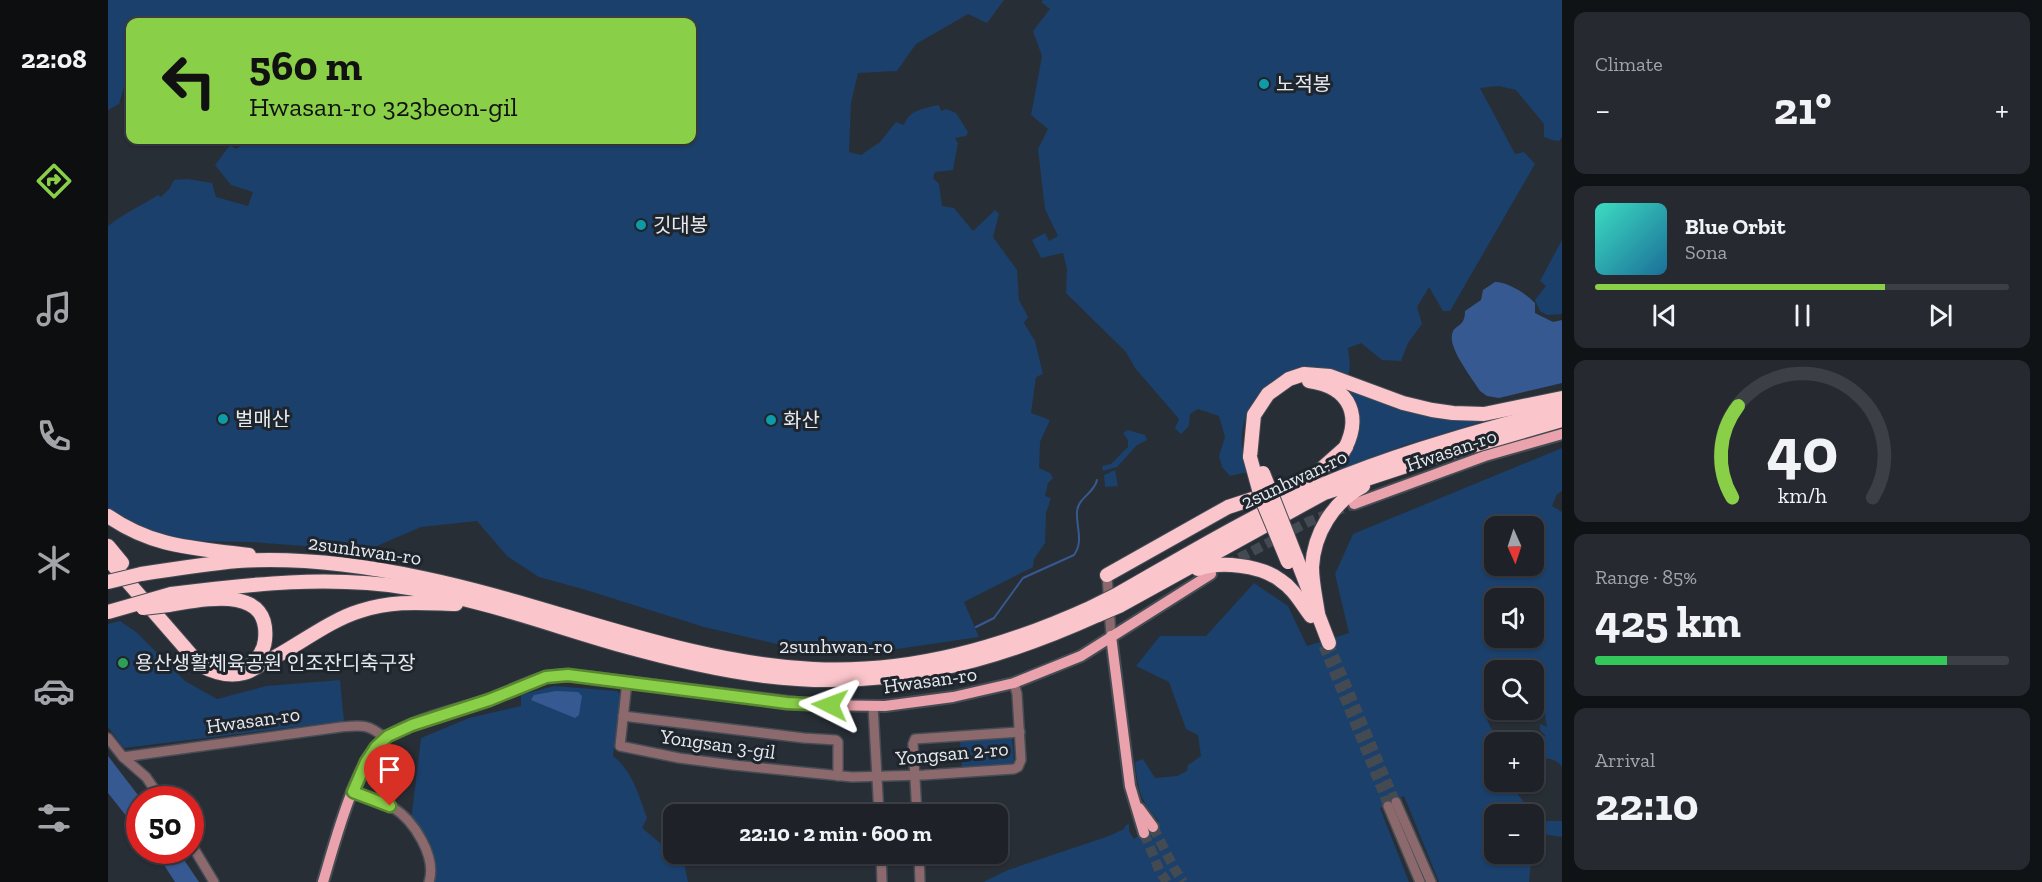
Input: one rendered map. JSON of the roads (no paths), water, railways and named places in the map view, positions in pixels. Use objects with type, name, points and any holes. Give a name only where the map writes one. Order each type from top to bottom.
[{"type":"highway","points":[[1326,645],[1292,560],[1258,490],[1254,456],[1254,416],[1268,394],[1289,379],[1304,374],[1330,376],[1403,403],[1453,413],[1484,414],[1562,398]]},
{"type":"highway","points":[[1254,456],[1259,427],[1274,397],[1307,381],[1322,383],[1337,391],[1352,410],[1354,425],[1346,447],[1337,461],[1303,494]]},
{"type":"highway","name":"2sunhwan-ro","points":[[170,600],[272,583],[346,581],[407,587],[446,595],[673,658],[764,676],[806,679],[881,677],[922,673],[962,665],[1031,644],[1118,600],[1246,523],[1343,476],[1406,453],[1562,409]]},
{"type":"highway","points":[[1314,615],[1312,568],[1315,547],[1332,511],[1355,490],[1397,472],[1562,422]]},
{"type":"highway","name":"2sunhwan-ro","points":[[1118,600],[1138,594],[1324,494],[1445,453],[1562,422]]},
{"type":"highway","points":[[1107,575],[1157,549],[1228,507],[1292,486],[1309,477],[1346,447]]},
{"type":"highway","points":[[108,516],[150,539],[179,547],[290,560]]},
{"type":"highway","points":[[108,546],[179,630],[206,660],[219,669],[231,671],[251,664],[263,648],[265,638],[262,619],[253,606],[231,599],[170,600],[108,612]]},
{"type":"highway","points":[[108,559],[200,665],[211,671],[226,674],[243,674],[358,611],[385,604],[428,602],[481,604]]},
{"type":"highway","name":"2sunhwan-ro","points":[[108,582],[141,574],[227,562],[290,560],[374,568],[425,578],[677,648],[769,666],[815,669],[874,668],[954,656],[999,645],[1095,611]]},
{"type":"highway","points":[[1138,594],[1186,573],[1219,564],[1249,568],[1280,579],[1314,615]]},
{"type":"main road","name":"Hwasan-ro","points":[[1354,504],[1485,456],[1562,434]]},
{"type":"main road","name":"Hwasan-ro","points":[[323,882],[353,792],[366,762],[385,738],[412,725],[489,700],[546,677],[568,675],[787,703],[873,706],[918,703],[1014,683],[1081,656],[1211,574]]},
{"type":"main road","points":[[1112,636],[1126,767],[1136,803],[1149,830]]},
{"type":"street","points":[[1107,575],[1112,636]]},
{"type":"street","name":"Yongsan 3-gil","points":[[627,682],[620,746],[679,758],[838,776],[877,777]]},
{"type":"street","name":"Yongsan 2-ro","points":[[877,777],[1016,768],[1021,763],[1017,694],[1014,683]]},
{"type":"street","points":[[873,706],[878,804]]},
{"type":"street","points":[[623,716],[836,740],[838,742],[838,776]]},
{"type":"street","name":"Hwasan-ro","points":[[123,757],[364,725],[371,727],[385,738]]},
{"type":"street","points":[[916,804],[913,744],[915,739],[1020,732]]},
{"type":"street","points":[[108,738],[123,757],[146,777],[152,786]]},
{"type":"street","points":[[353,792],[390,806],[404,816],[418,834],[428,854],[432,866],[429,882]]},
{"type":"street","points":[[1420,882],[1392,804],[1431,882]]},
{"type":"street","points":[[203,864],[214,882]]},
{"type":"street","points":[[881,864],[882,882]]},
{"type":"street","points":[[919,864],[920,882]]},
{"type":"waterway","points":[[976,627],[994,618],[1023,578],[1074,555],[1079,544],[1078,507],[1093,489],[1097,480]]},
{"type":"tunnel","points":[[1226,565],[1308,522],[1354,504]]},
{"type":"tunnel","points":[[1329,643],[1396,802]]},
{"type":"tunnel","points":[[1323,646],[1388,806]]},
{"type":"tunnel","points":[[1153,827],[1183,882]]},
{"type":"tunnel","points":[[1144,833],[1160,872],[1167,882]]},
{"type":"place","name":"노적봉","points":[[1264,84]]},
{"type":"place","name":"깃대봉","points":[[641,225]]},
{"type":"place","name":"벌매산","points":[[223,419]]},
{"type":"place","name":"화산","points":[[771,420]]},
{"type":"place","name":"용산생활체육공원 인조잔디축구장","points":[[123,663]]}]
